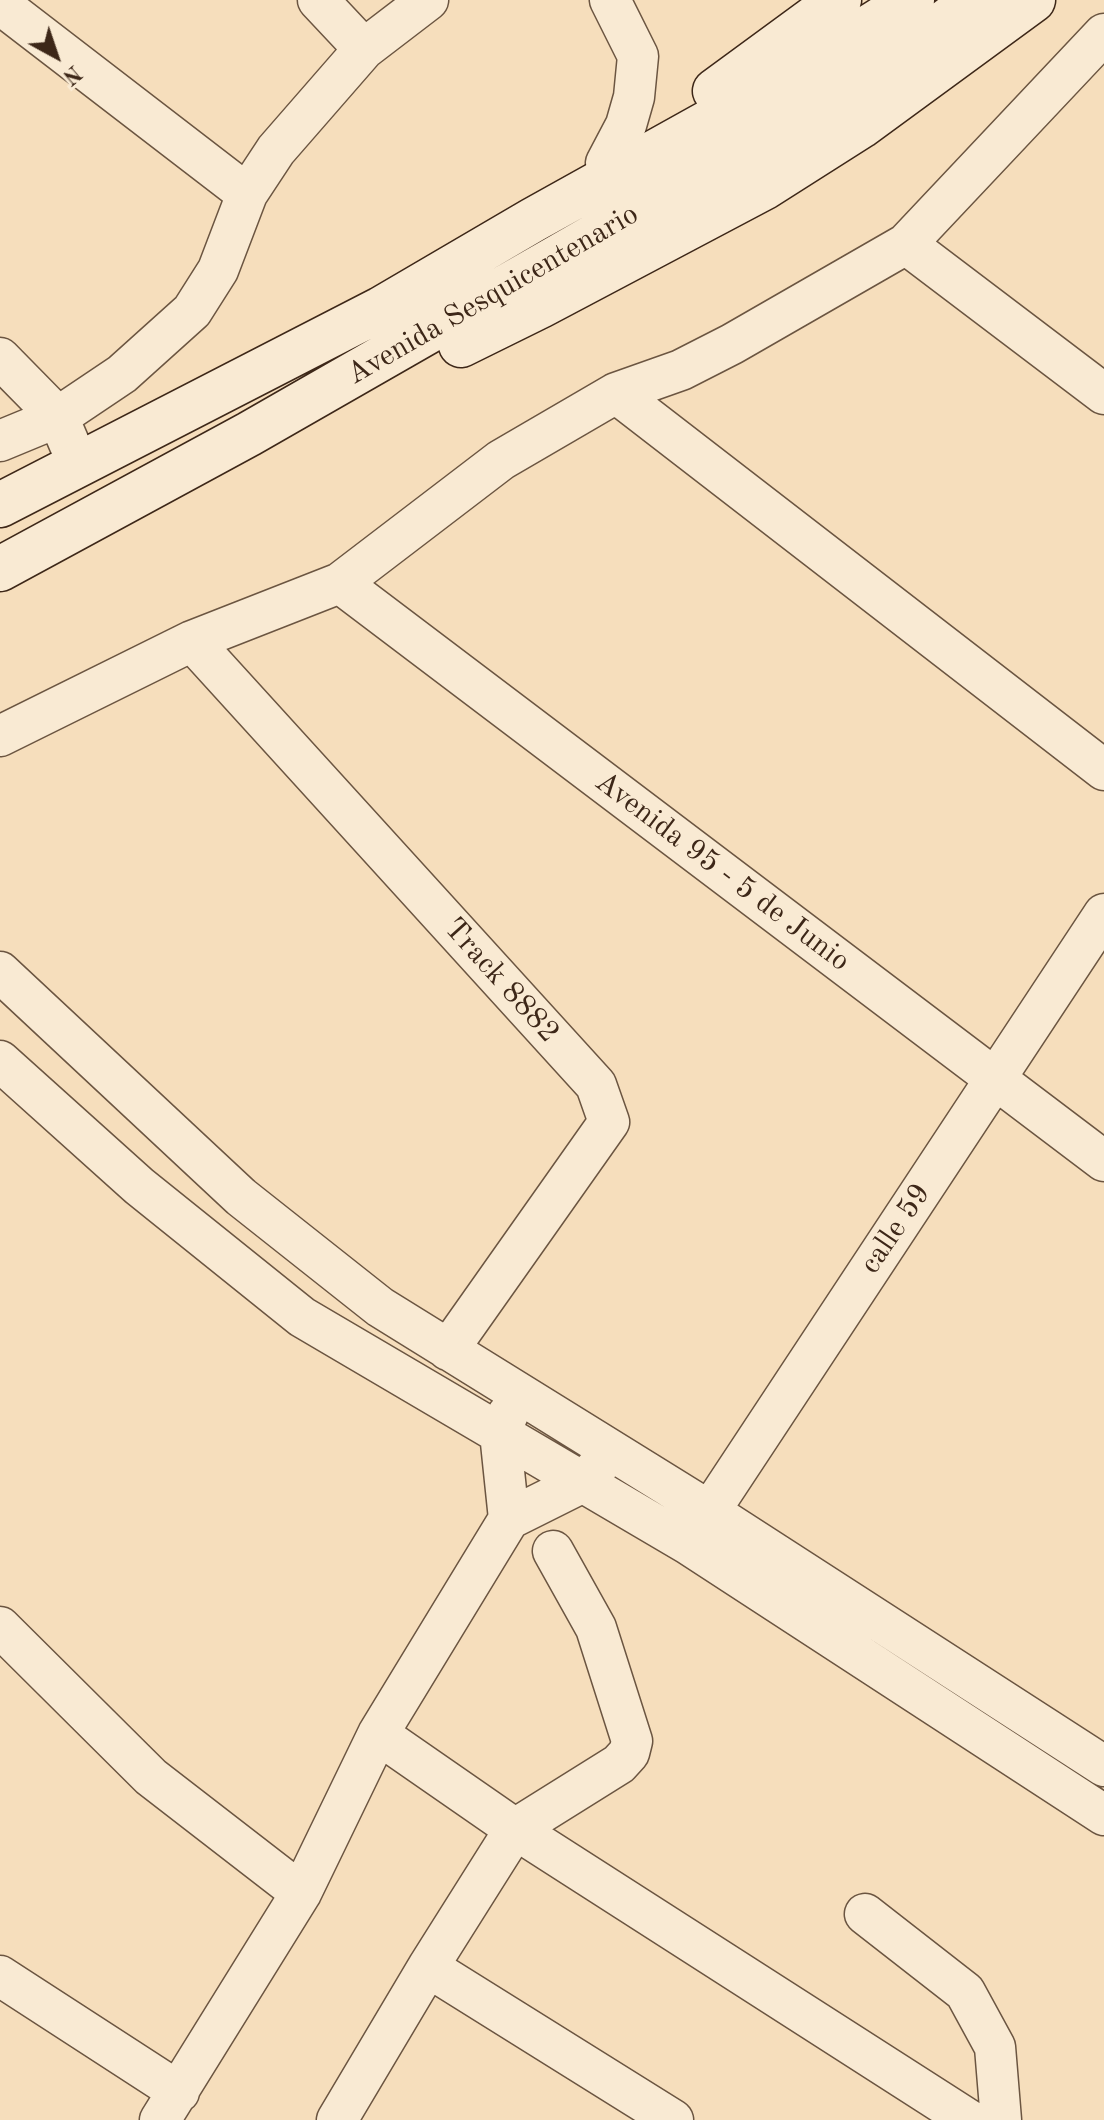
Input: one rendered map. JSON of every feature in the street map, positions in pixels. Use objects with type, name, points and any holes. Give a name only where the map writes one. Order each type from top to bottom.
[{"type":"main road","points":[[533,220],[606,163],[746,70],[839,0]]},
{"type":"main road","name":"Avenida Sesquicentenario","points":[[0,569],[249,434],[649,205],[802,93],[912,0]]},
{"type":"main road","name":"Avenida Sesquicentenario","points":[[0,505],[381,309],[533,220],[934,31],[974,0]]},
{"type":"main road","points":[[249,434],[430,360],[540,306],[765,187],[861,126],[1033,0]]},
{"type":"street","points":[[318,0],[364,49]]},
{"type":"street","points":[[0,441],[58,417],[122,374],[192,311],[218,270],[247,194],[276,150],[364,49],[428,0]]},
{"type":"street","points":[[606,163],[626,125],[634,97],[638,56],[610,0]]},
{"type":"street","points":[[0,4],[247,194]]},
{"type":"street","points":[[0,736],[192,641],[340,583],[501,460],[616,393],[694,363],[906,244],[1104,34]]},
{"type":"street","points":[[906,244],[1104,394]]},
{"type":"street","points":[[0,358],[58,417],[78,464]]},
{"type":"street","points":[[616,393],[1104,770]]},
{"type":"street","name":"Avenida 95 - 5 de Junio","points":[[340,583],[1104,1161]]},
{"type":"street","name":"Track 8882","points":[[192,641],[596,1085],[609,1122],[448,1350]]},
{"type":"street","name":"calle 59","points":[[698,1527],[1104,914]]},
{"type":"street","points":[[0,972],[241,1197],[380,1307],[612,1451],[698,1527],[1104,1815]]},
{"type":"street","points":[[0,1061],[139,1186],[302,1317],[585,1481],[698,1527],[1104,1766]]},
{"type":"street","points":[[509,1519],[500,1433],[516,1392]]},
{"type":"street","points":[[0,1976],[170,2106],[301,1893],[378,1734],[509,1519],[585,1481],[612,1451]]},
{"type":"street","points":[[337,2120],[515,1829],[619,1764],[629,1753],[632,1741],[596,1628],[553,1551]]},
{"type":"street","points":[[0,1627],[151,1777],[301,1893]]},
{"type":"street","points":[[378,1734],[515,1829],[969,2120]]},
{"type":"street","points":[[865,1914],[965,1992],[995,2047],[1001,2120]]},
{"type":"street","points":[[428,1967],[673,2120]]}]
